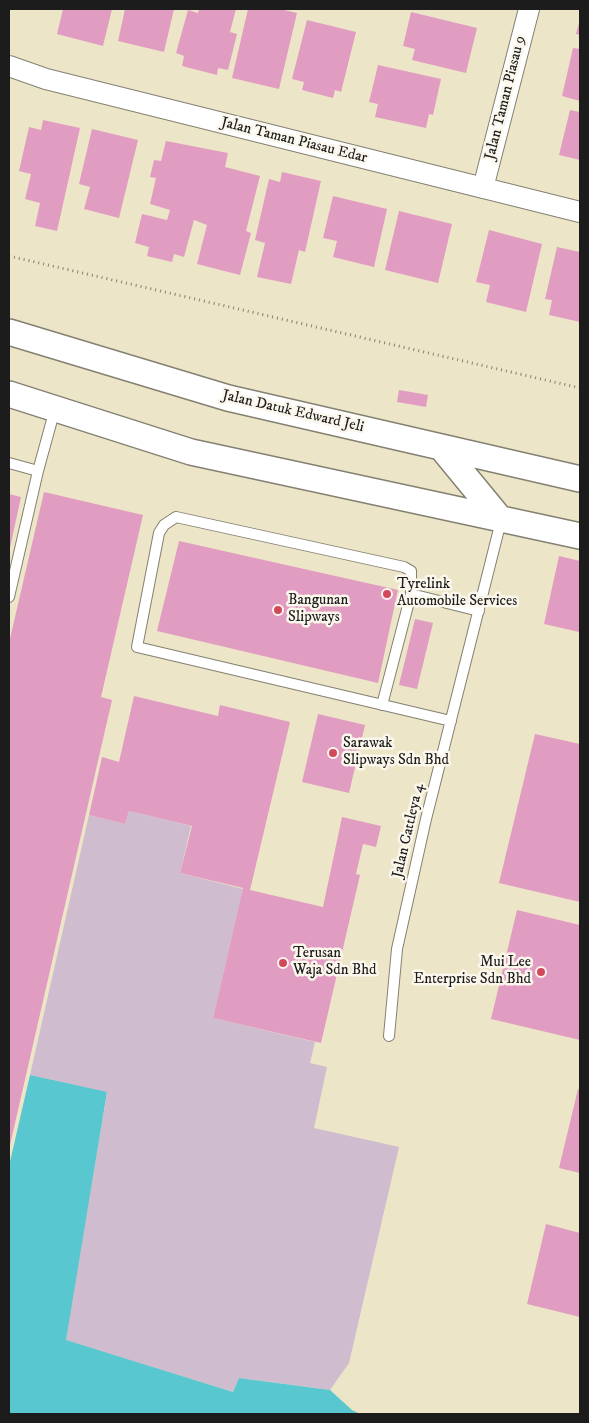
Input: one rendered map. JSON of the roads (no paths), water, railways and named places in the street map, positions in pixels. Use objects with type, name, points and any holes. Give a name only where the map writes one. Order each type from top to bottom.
[{"type":"street","name":"Jalan Taman Piasau 9","points":[[483,188],[529,9]]},
{"type":"street","name":"Jalan Taman Piasau Edar","points":[[9,66],[46,79],[580,212]]},
{"type":"street","name":"Jalan Datuk Edward Jeli","points":[[10,332],[228,398],[580,479]]},
{"type":"street","points":[[9,394],[192,452],[580,536]]},
{"type":"street","points":[[441,447],[501,520]]},
{"type":"lane","points":[[9,597],[38,471],[55,409]]},
{"type":"lane","points":[[9,463],[38,471]]},
{"type":"lane","points":[[382,705],[411,594],[411,571],[404,567],[176,517],[164,525],[159,533],[137,647],[382,705],[451,721]]},
{"type":"lane","name":"Jalan Cattleya 4","points":[[389,1036],[397,949],[426,819],[501,520]]},
{"type":"lane","points":[[411,594],[479,611]]},
{"type":"water","points":[[30,1075],[107,1092],[66,1340],[233,1392],[239,1378],[330,1390],[352,1410],[360,1414],[9,1414],[9,1166]]},
{"type":"place","name":"Tyrelink Automobile Services","points":[[387,594]]},
{"type":"place","name":"Bangunan Slipways","points":[[278,610]]},
{"type":"place","name":"Sarawak Slipways Sdn Bhd","points":[[333,753]]},
{"type":"place","name":"Terusan Waja Sdn Bhd","points":[[283,963]]},
{"type":"place","name":"Mui Lee Enterprise Sdn Bhd","points":[[541,972]]}]
